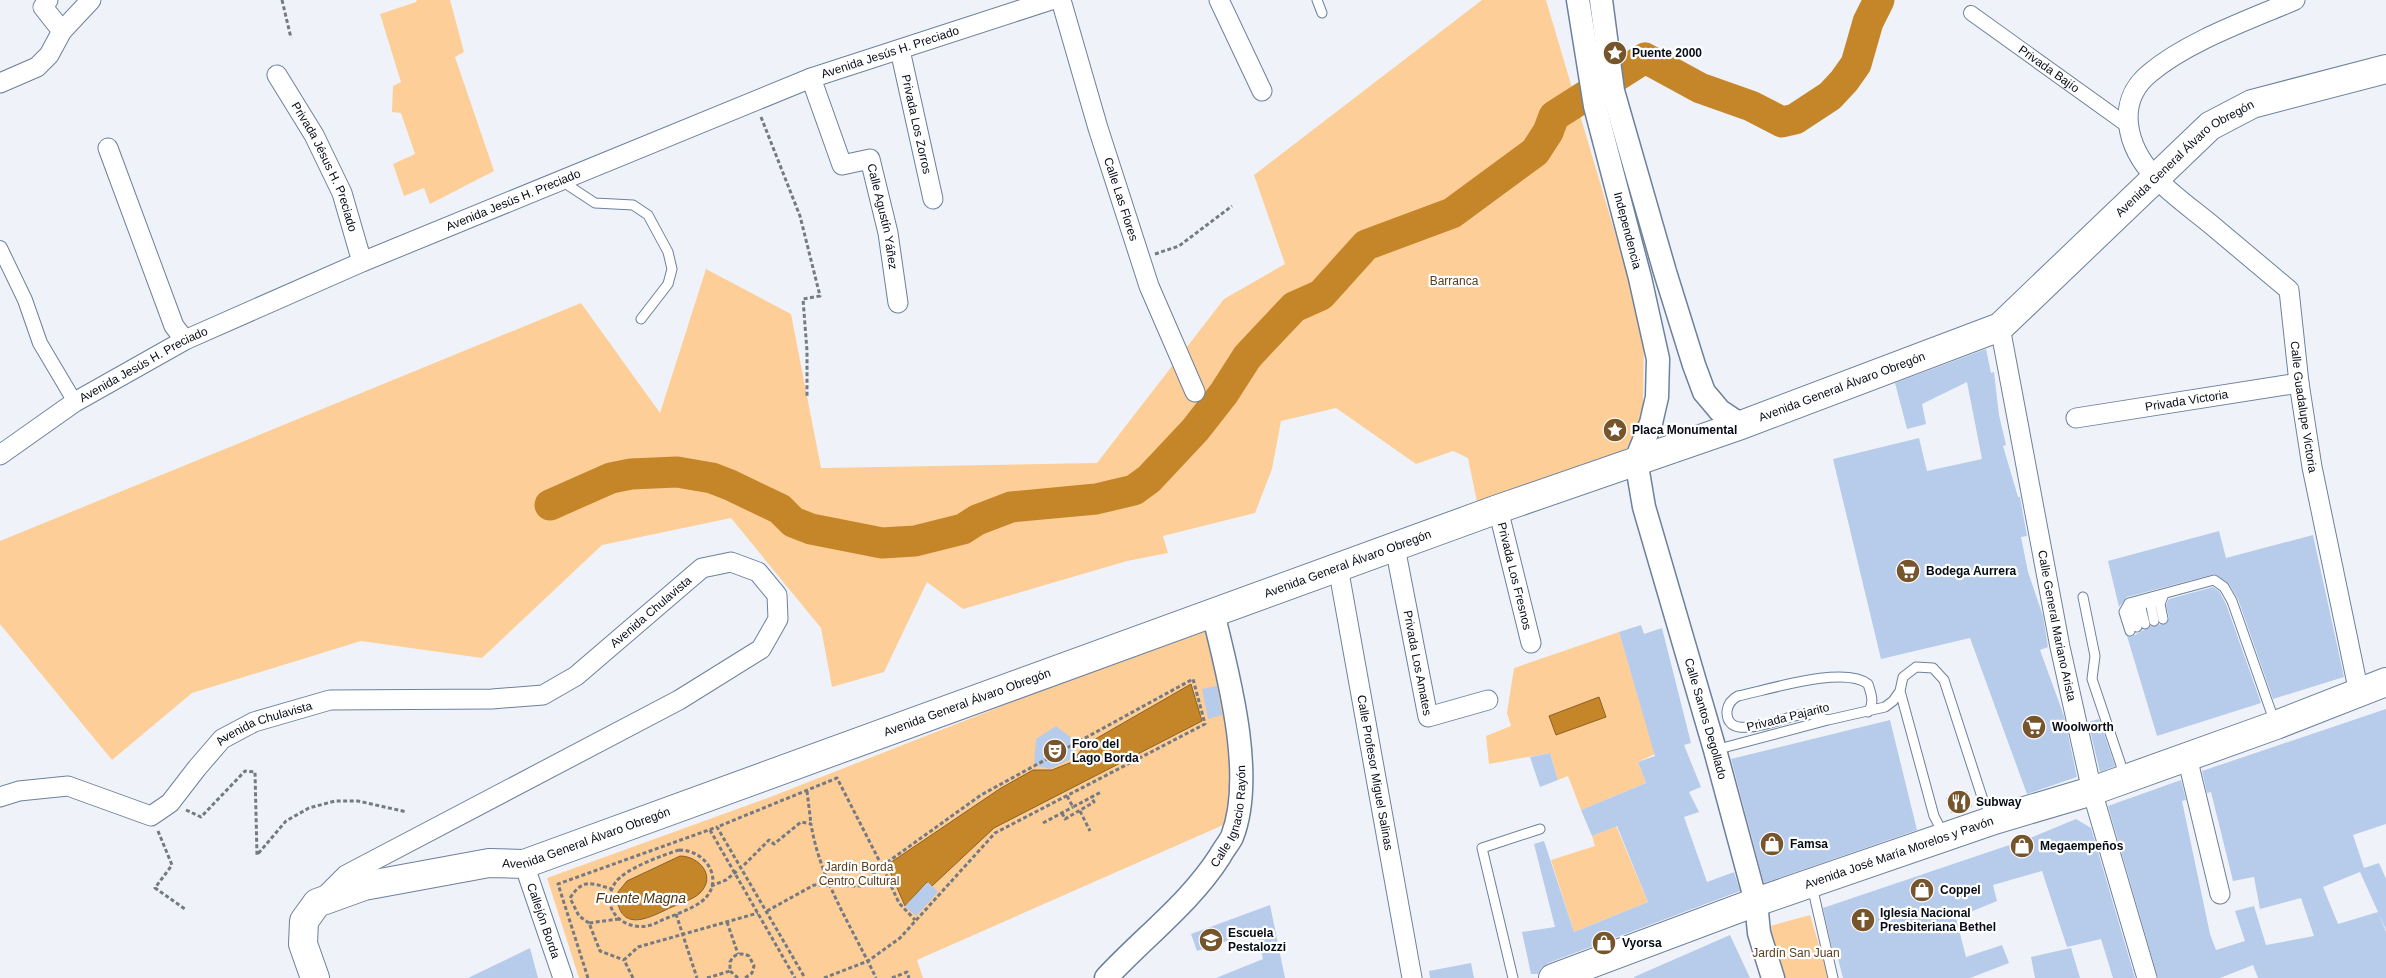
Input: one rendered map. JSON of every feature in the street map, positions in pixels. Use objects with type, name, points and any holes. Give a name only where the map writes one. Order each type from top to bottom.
[{"type":"main road","name":"Avenida General Álvaro Obregón","points":[[318,903],[364,886],[489,863],[524,864],[1498,509],[1741,425],[2000,327],[2210,126],[2252,104],[2386,69]]},
{"type":"main road","name":"Avenida José María Morelos y Pavón","points":[[1553,978],[1581,974],[1756,902],[1994,820],[2092,791],[2276,725],[2386,682]]},
{"type":"main road","points":[[315,978],[303,944],[304,921],[318,903]]},
{"type":"street","points":[[0,83],[38,67],[49,55],[62,31],[91,0]]},
{"type":"street","name":"Avenida Jesús H. Preciado","points":[[0,454],[75,402],[185,340],[362,262],[811,78],[1051,0]]},
{"type":"street","name":"Calle Las Flores","points":[[1061,0],[1098,128],[1140,259],[1195,392]]},
{"type":"street","points":[[1219,0],[1262,92]]},
{"type":"street","name":"Independencia","points":[[1578,0],[1595,106],[1640,278],[1658,360],[1657,397],[1651,423],[1636,460]]},
{"type":"street","name":"Independencia","points":[[1601,0],[1613,91],[1665,272],[1704,392],[1720,411],[1741,425]]},
{"type":"street","points":[[2127,125],[2128,102],[2138,85],[2149,73],[2166,61],[2211,37],[2295,0]]},
{"type":"street","points":[[45,3],[62,31]]},
{"type":"street","name":"Privada Bajío","points":[[1970,13],[2127,125]]},
{"type":"street","name":"Privada Los Zorros","points":[[900,50],[933,199]]},
{"type":"street","name":"Privada Jésus H. Preciado","points":[[277,75],[314,135],[342,193],[362,262]]},
{"type":"street","name":"Calle Agustín Yáñez","points":[[811,78],[842,165],[870,159],[888,233],[898,303]]},
{"type":"street","name":"Calle Guadalupe Victoria","points":[[2127,125],[2132,142],[2155,177],[2289,290],[2299,383],[2312,467],[2359,693]]},
{"type":"street","points":[[108,148],[174,326],[185,340]]},
{"type":"street","points":[[0,248],[25,300],[40,343],[75,402]]},
{"type":"street","name":"Calle General Mariano Arista","points":[[2000,327],[2057,648],[2092,791],[2148,978]]},
{"type":"street","name":"Privada Victoria","points":[[2076,418],[2299,383]]},
{"type":"street","name":"Calle Santos Degollado","points":[[1636,460],[1644,507],[1715,750],[1756,902],[1759,933],[1773,978]]},
{"type":"street","name":"Privada Los Fresnos","points":[[1498,509],[1532,643]]},
{"type":"street","name":"Privada Los Amates","points":[[1395,547],[1428,717],[1488,700]]},
{"type":"street","name":"Avenida Chulavista","points":[[151,816],[170,803],[196,768],[222,739],[254,722],[330,700],[492,699],[543,696],[576,676],[702,568],[731,562],[740,565],[758,572],[777,596],[778,619],[761,649],[679,700],[346,875],[318,903]]},
{"type":"street","name":"Calle Profesor Miguel Salinas","points":[[1338,567],[1412,978]]},
{"type":"street","name":"Calle Ignacio Rayón","points":[[1106,978],[1128,954],[1185,901],[1213,866],[1232,837],[1240,798],[1238,740],[1228,674],[1213,613]]},
{"type":"street","points":[[2187,757],[2220,894]]},
{"type":"street","points":[[0,797],[19,791],[68,786],[151,816]]},
{"type":"street","name":"Callejón Borda","points":[[524,864],[563,978]]},
{"type":"lane","points":[[1317,0],[1322,13]]},
{"type":"lane","points":[[560,180],[595,203],[633,205],[648,215],[668,252],[672,269],[668,284],[641,319]]},
{"type":"lane","points":[[2151,597],[2141,608],[2142,626],[2124,612],[2129,603],[2151,597],[2214,580],[2224,587],[2232,601],[2276,725]]},
{"type":"lane","points":[[2083,596],[2095,656],[2092,679],[2125,779]]},
{"type":"lane","points":[[2151,597],[2160,604],[2163,619]]},
{"type":"lane","name":"Privada Pajarito","points":[[1715,750],[1885,707],[1893,701],[1900,691],[1903,677],[1916,667],[1929,667],[1941,675],[1983,800],[1994,820]]},
{"type":"lane","points":[[1828,720],[1804,714],[1743,728],[1732,724],[1727,714],[1732,700],[1738,696],[1834,676],[1853,676],[1868,684],[1872,697],[1872,706],[1868,712]]},
{"type":"lane","points":[[1900,691],[1934,816],[1945,837]]},
{"type":"lane","points":[[1513,978],[1482,848],[1540,829]]},
{"type":"lane","points":[[1811,883],[1833,978]]},
{"type":"path","points":[[282,0],[291,38]]},
{"type":"path","points":[[760,114],[800,216],[820,296],[803,299],[807,351],[807,397]]},
{"type":"path","points":[[1140,259],[1179,246],[1232,206]]},
{"type":"path","points":[[768,912],[814,886],[861,886],[882,866],[981,795],[1193,679],[1205,724],[995,833],[900,938],[868,962],[824,978]]},
{"type":"path","points":[[170,803],[201,817],[245,771],[255,772],[257,855],[286,821],[309,808],[335,801],[358,801],[407,812]]},
{"type":"path","points":[[588,978],[558,884],[710,830],[837,778],[899,903],[915,920]]},
{"type":"path","points":[[807,791],[813,840],[829,887],[868,962],[874,978]]},
{"type":"path","points":[[1043,823],[1101,792]]},
{"type":"path","points":[[1067,796],[1073,807]]},
{"type":"path","points":[[1062,813],[1065,819],[1080,811],[1094,802],[1091,797]]},
{"type":"path","points":[[1080,811],[1090,831]]},
{"type":"path","points":[[151,816],[172,865],[155,888],[185,910]]},
{"type":"path","points":[[744,865],[768,840],[774,844],[801,822],[811,824]]},
{"type":"path","points":[[717,827],[805,978]]},
{"type":"path","points":[[710,830],[736,872],[795,978]]},
{"type":"path","points":[[679,850],[688,850],[704,859],[710,867],[711,886],[701,902],[649,926],[639,928],[625,924],[619,919],[611,905],[612,889],[615,882],[626,873],[679,850]]},
{"type":"path","points":[[711,886],[726,880],[736,872]]},
{"type":"path","points":[[612,889],[590,883],[578,887],[570,898],[579,916],[589,923],[600,951],[624,960],[633,978]]},
{"type":"path","points":[[624,960],[638,947],[758,913]]},
{"type":"path","points":[[676,914],[697,978]]},
{"type":"path","points":[[589,923],[619,919]]},
{"type":"path","points":[[727,922],[738,954]]},
{"type":"path","points":[[738,954],[730,962],[730,971],[738,978]]},
{"type":"path","points":[[738,954],[749,956],[753,962],[752,973],[746,978]]},
{"type":"path","points":[[707,978],[730,971]]},
{"type":"path","points":[[892,978],[906,972],[909,978]]},
{"type":"green space","points":[[417,0],[450,0],[464,52],[455,57],[494,171],[430,204],[424,188],[404,196],[393,164],[415,154],[401,113],[392,112],[393,86],[401,82],[380,14],[416,2]]},
{"type":"green space","name":"Barranca","points":[[1482,0],[1546,0],[1644,331],[1643,405],[1637,431],[1622,456],[1477,502],[1468,458],[1453,451],[1416,464],[1336,408],[1281,421],[1272,469],[1255,513],[1163,536],[1168,553],[1127,561],[963,609],[927,582],[884,672],[832,687],[821,628],[731,518],[602,545],[482,658],[361,641],[192,693],[112,760],[0,624],[0,541],[581,303],[660,413],[706,269],[791,314],[821,468],[1097,463],[1224,299],[1285,264],[1254,175]]},
{"type":"green space","name":"Jardín Borda Centro Cultural","points":[[1213,623],[1232,723],[1230,822],[917,960],[923,978],[579,978],[547,878],[773,796]]},
{"type":"green space","points":[[1619,632],[1655,754],[1638,762],[1646,783],[1581,810],[1568,776],[1558,780],[1550,753],[1489,764],[1486,736],[1511,726],[1507,713],[1514,668]]},
{"type":"green space","points":[[1616,826],[1648,902],[1574,932],[1551,860],[1595,846],[1592,836]]},
{"type":"green space","name":"Jardín San Juan","points":[[1810,915],[1829,978],[1778,978],[1763,928]]},
{"type":"water","points":[[1191,684],[1202,721],[994,828],[932,886],[927,882],[905,906],[887,865],[1001,788],[1033,770],[1052,770],[1072,762],[1085,745]]},
{"type":"water","points":[[1599,697],[1606,717],[1556,735],[1549,716]]},
{"type":"water","name":"Fuente Magna","points":[[680,856],[694,859],[704,868],[707,880],[705,887],[700,893],[691,899],[647,918],[632,920],[625,917],[620,910],[617,900],[618,892],[627,881]]},
{"type":"building","points":[[1986,349],[1991,373],[1994,372],[1999,415],[2006,445],[2003,446],[2018,497],[2020,497],[2027,536],[2021,537],[2028,572],[2043,616],[2048,647],[2040,650],[2064,716],[2077,777],[2027,794],[1970,638],[1881,659],[1833,459],[1919,438],[1927,471],[1982,459],[1967,382],[1922,404],[1926,424],[1907,429],[1895,383]]},
{"type":"building","points":[[2219,531],[2226,558],[2313,535],[2344,677],[2273,699],[2238,599],[2229,584],[2215,574],[2127,597],[2119,607],[2108,561]]},
{"type":"building","points":[[2213,587],[2219,591],[2226,604],[2261,703],[2157,736],[2127,636],[2131,637],[2151,626],[2167,623],[2169,618],[2166,605],[2169,599]]},
{"type":"building","points":[[1641,625],[1644,634],[1662,628],[1691,743],[1684,745],[1701,787],[1689,792],[1699,812],[1684,817],[1707,882],[1734,872],[1740,891],[1548,963],[1541,968],[1538,974],[1531,974],[1522,932],[1555,927],[1534,844],[1544,841],[1574,932],[1648,902],[1617,826],[1592,836],[1581,810],[1646,783],[1638,762],[1655,756],[1619,632]]},
{"type":"building","points":[[1217,686],[1222,715],[1208,719],[1202,689]]},
{"type":"building","points":[[2386,709],[2386,824],[2353,835],[2364,868],[2379,863],[2386,879],[2386,930],[2378,912],[2386,932],[2386,978],[2258,978],[2253,965],[2220,978],[2158,978],[2108,806],[2181,780],[2186,800],[2182,801],[2210,934],[2216,950],[2245,941],[2235,911],[2254,906],[2266,945],[2314,936],[2301,898],[2260,909],[2254,877],[2233,881],[2211,792],[2207,793],[2202,771]],"holes":[[[2360,872],[2378,912],[2338,924],[2323,887]]]},
{"type":"building","points":[[2099,719],[2115,766],[2100,772],[2088,722]]},
{"type":"building","points":[[1890,720],[1917,830],[1764,883],[1731,759]]},
{"type":"building","name":"Foro del Lago Borda","points":[[1056,726],[1078,743],[1073,758],[1050,769],[1034,765],[1036,739]]},
{"type":"building","points":[[1550,753],[1558,780],[1540,787],[1530,757]]},
{"type":"building","name":"Subway","points":[[1967,791],[1972,807],[1951,813],[1946,798]]},
{"type":"building","points":[[2076,819],[2091,828],[2135,978],[2113,978],[2101,939],[2067,947],[2042,871],[1993,885],[1997,901],[1956,918],[1966,957],[2002,945],[2009,963],[1970,978],[1843,978],[1836,951],[1833,952],[1823,908],[2030,838]]},
{"type":"building","points":[[928,882],[938,892],[916,916],[905,906]]},
{"type":"building","name":"Escuela Pestalozzi","points":[[1270,905],[1285,978],[1216,978],[1263,959],[1257,931],[1197,951],[1191,934]]},
{"type":"building","points":[[1730,935],[1750,978],[1634,978],[1634,977]]},
{"type":"building","points":[[530,948],[538,978],[468,978]]},
{"type":"building","points":[[2071,948],[2080,978],[2035,978],[2031,957]]},
{"type":"building","points":[[1471,963],[1474,978],[1430,978],[1429,971]]},
{"type":"waterway","points":[[550,505],[611,478],[631,474],[677,472],[712,478],[730,485],[780,509],[793,522],[811,529],[882,543],[915,541],[963,529],[977,520],[1011,507],[1096,499],[1134,490],[1149,479],[1195,430],[1224,393],[1247,357],[1294,307],[1321,295],[1366,245],[1452,213],[1535,152],[1548,132],[1554,116],[1645,58],[1700,88],[1751,106],[1782,122],[1795,119],[1830,96],[1844,81],[1856,64],[1868,22],[1879,0]]},
{"type":"place","name":"Puente 2000","points":[[1615,53]]},
{"type":"place","name":"Placa Monumental","points":[[1615,430]]},
{"type":"place","name":"Bodega Aurrera","points":[[1908,571]]},
{"type":"place","name":"Woolworth","points":[[2034,727]]},
{"type":"place","name":"Foro del Lago Borda","points":[[1055,751]]},
{"type":"place","name":"Subway","points":[[1959,802]]},
{"type":"place","name":"Famsa","points":[[1772,844]]},
{"type":"place","name":"Megaempeños","points":[[2022,846]]},
{"type":"place","name":"Coppel","points":[[1922,890]]},
{"type":"place","name":"Iglesia Nacional Presbiteriana Bethel","points":[[1863,920]]},
{"type":"place","name":"Escuela Pestalozzi","points":[[1211,940]]},
{"type":"place","name":"Vyorsa","points":[[1604,943]]}]
